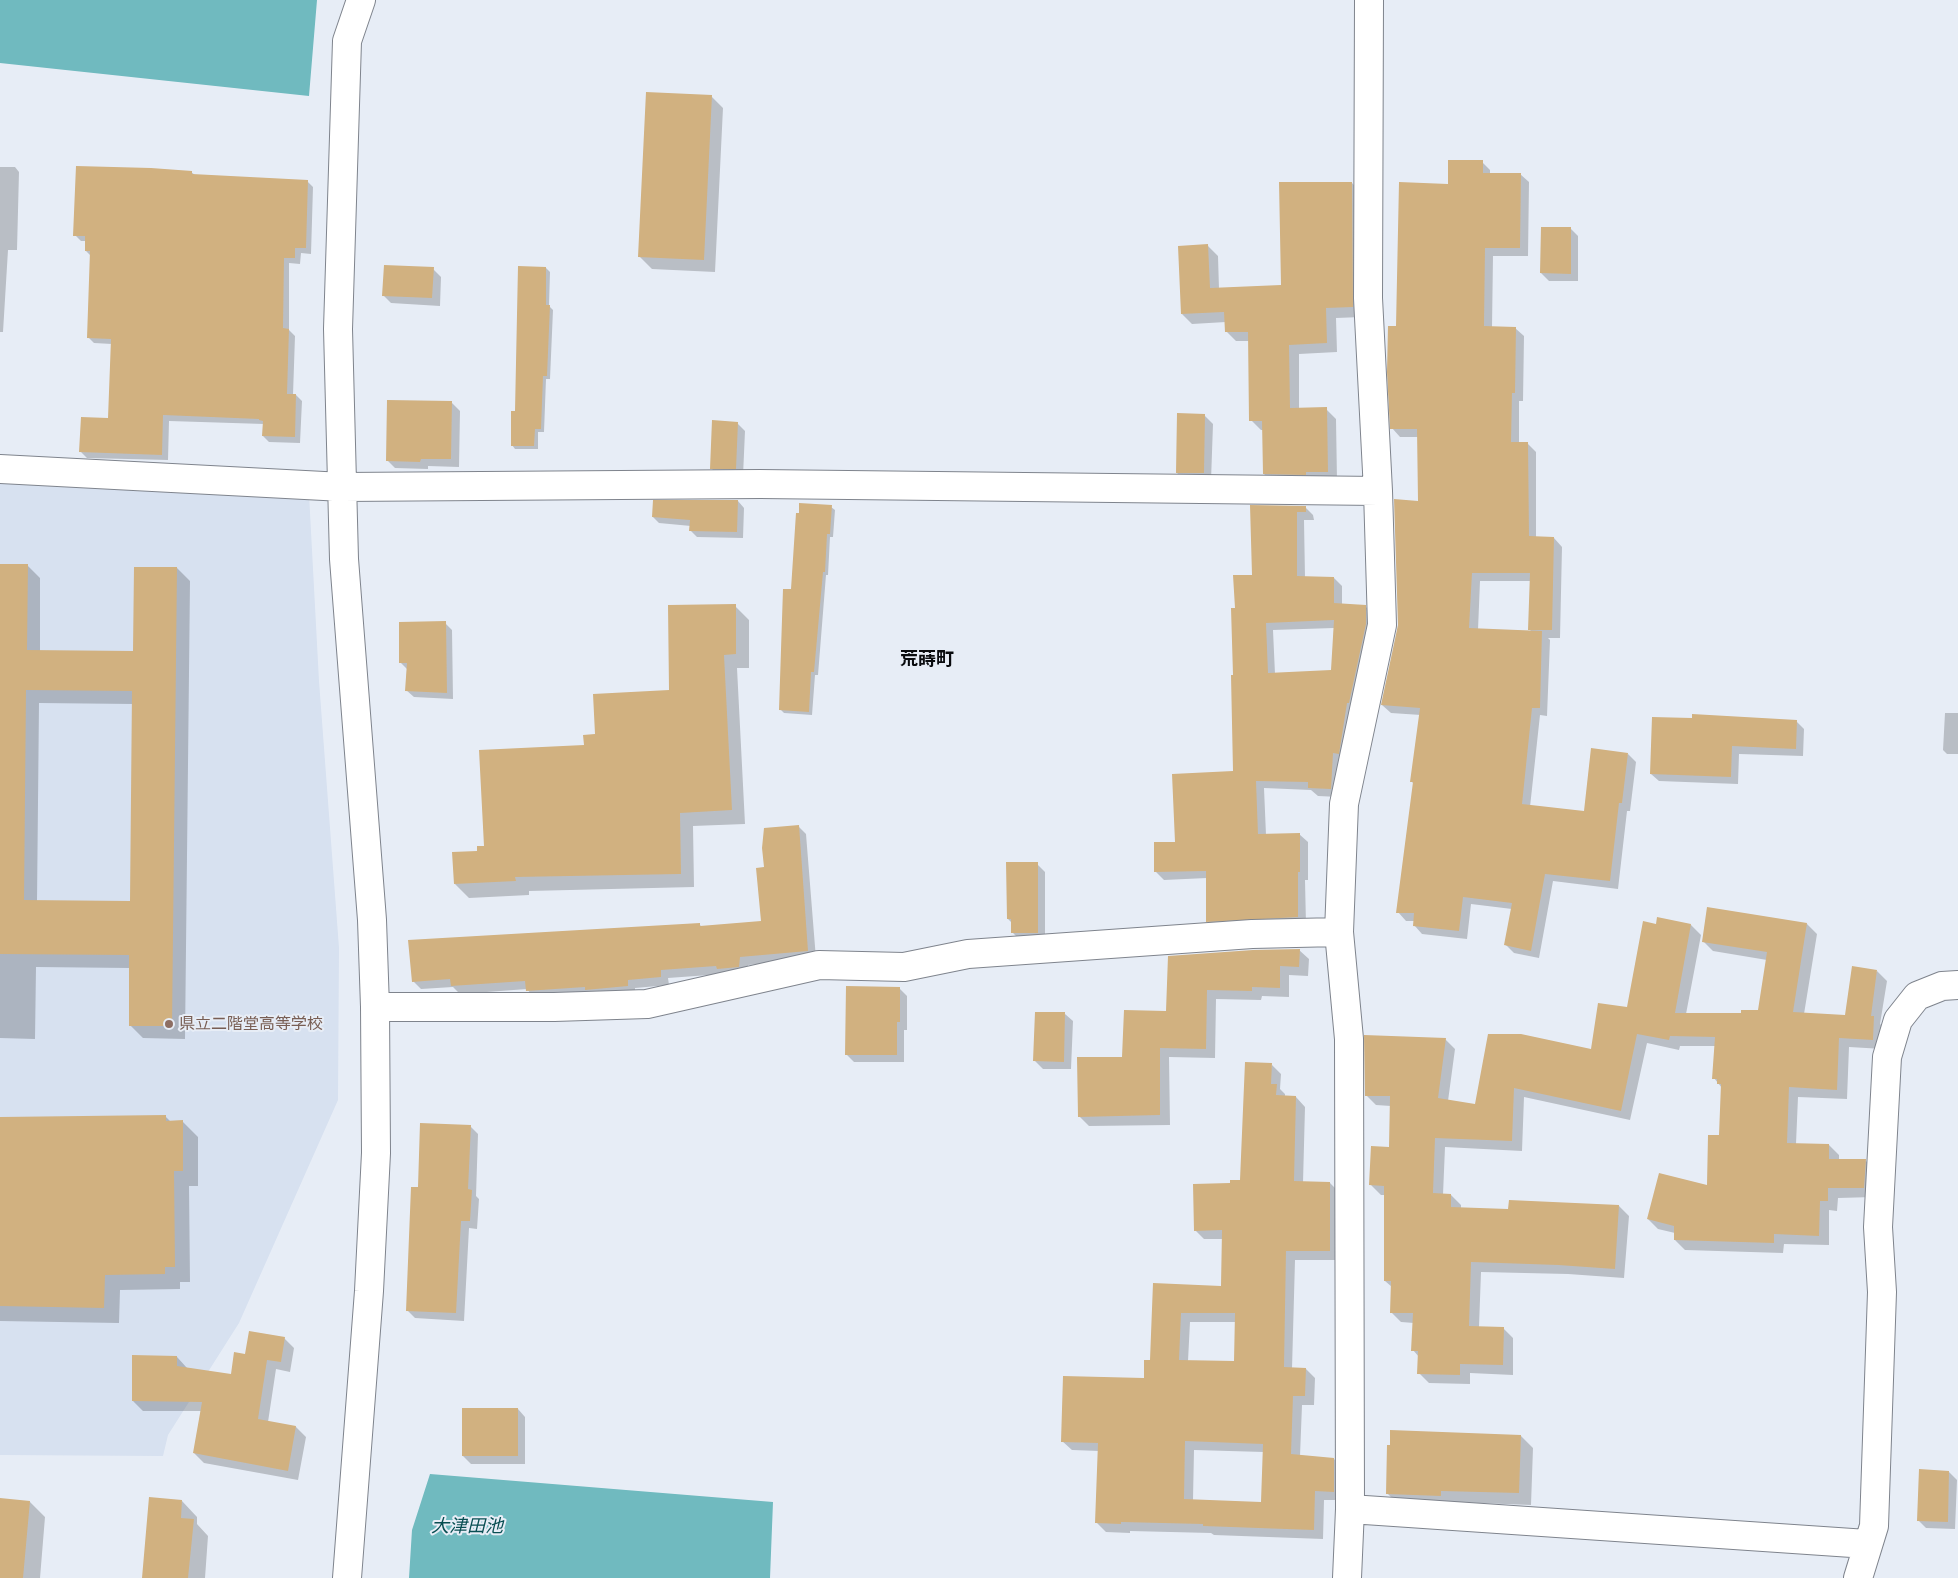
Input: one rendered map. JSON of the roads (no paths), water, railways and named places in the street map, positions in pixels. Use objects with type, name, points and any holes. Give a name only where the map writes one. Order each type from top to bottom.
[{"type":"street","points":[[347,1578],[370,1281],[376,1153],[375,1007],[372,920],[344,559],[338,329],[347,42],[361,0]]},
{"type":"street","points":[[1347,1578],[1350,1508],[1350,1039],[1339,932],[1344,804],[1382,625],[1378,491],[1368,298],[1369,0]]},
{"type":"street","points":[[0,469],[343,487],[770,484],[1378,491]]},
{"type":"street","points":[[375,1007],[554,1007],[647,1004],[819,965],[904,967],[968,954],[1252,934],[1339,932]]},
{"type":"street","points":[[1858,1578],[1874,1526],[1882,1292],[1878,1227],[1887,1057],[1898,1020],[1917,996],[1942,986],[1958,985]]},
{"type":"street","points":[[1350,1508],[1867,1544]]},
{"type":"water","points":[[0,0],[317,0],[309,96],[0,63]]},
{"type":"water","name":"大津田池","points":[[430,1474],[773,1502],[770,1578],[409,1578],[412,1530]]},
{"type":"place","name":"県立二階堂高等学校","points":[[169,1024]]},
{"type":"district","name":"荒蒔町","points":[[927,660]]}]
